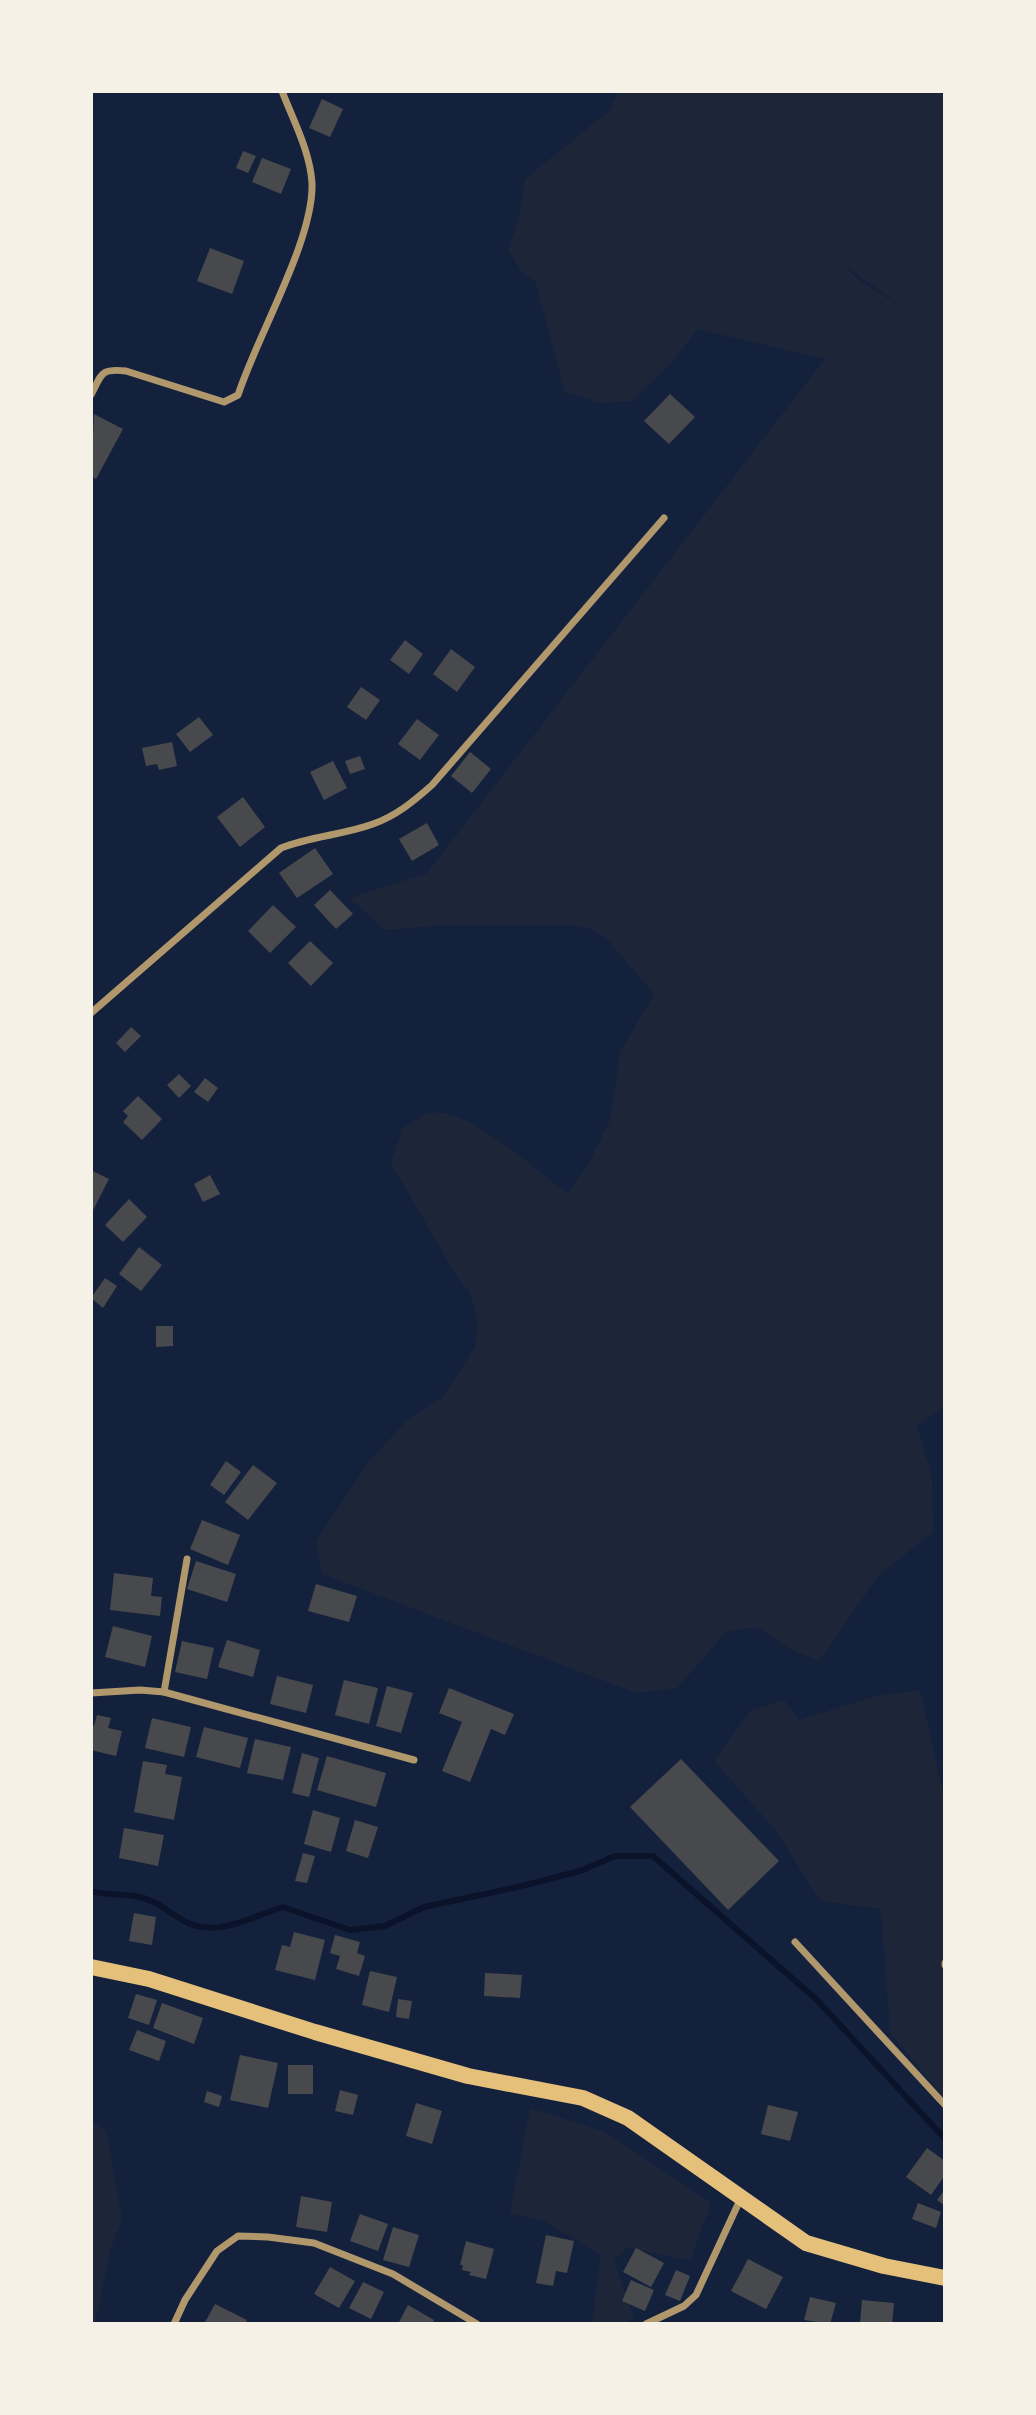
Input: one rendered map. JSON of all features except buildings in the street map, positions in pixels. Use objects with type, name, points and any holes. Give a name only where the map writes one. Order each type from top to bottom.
[{"type":"main road","points":[[91,1968],[149,1979],[315,2032],[468,2076],[583,2098],[628,2118],[740,2200],[806,2243],[884,2266],[945,2278]]},
{"type":"street","points":[[91,395],[103,372],[109,369],[126,370],[224,402],[238,395],[308,221],[312,183],[306,152],[282,91]]},
{"type":"street","points":[[91,1013],[281,848],[302,839],[372,825],[409,806],[432,785],[664,518]]},
{"type":"street","points":[[164,1692],[187,1559]]},
{"type":"street","points":[[91,1693],[139,1690],[164,1692],[414,1760]]},
{"type":"street","points":[[794,1942],[945,2105]]},
{"type":"street","points":[[646,2324],[684,2306],[696,2295],[740,2200]]},
{"type":"street","points":[[174,2324],[218,2251],[238,2236],[248,2236],[314,2243],[393,2274],[477,2324]]},
{"type":"shaded area","points":[[619,91],[945,91],[945,1407],[917,1426],[932,1477],[933,1532],[878,1576],[819,1661],[792,1650],[756,1627],[727,1631],[677,1688],[636,1693],[322,1574],[316,1541],[368,1463],[406,1421],[443,1397],[476,1345],[477,1318],[470,1293],[454,1272],[391,1163],[403,1128],[427,1114],[442,1113],[460,1118],[500,1141],[567,1193],[587,1167],[611,1118],[620,1052],[654,994],[605,937],[584,926],[442,925],[385,930],[350,898],[427,873],[825,359],[697,329],[675,359],[632,401],[600,403],[565,392],[535,281],[522,272],[508,250],[518,221],[525,179],[610,110]],"holes":[[[843,265],[910,312],[860,281]]]},
{"type":"shaded area","points":[[920,1690],[945,1802],[945,2099],[890,2033],[881,1909],[820,1901],[777,1832],[714,1761],[751,1710],[784,1700],[799,1720],[876,1696]]},
{"type":"shaded area","points":[[530,2108],[605,2132],[711,2203],[690,2260],[627,2248],[614,2261],[634,2318],[623,2324],[592,2324],[601,2255],[542,2220],[510,2214]]},
{"type":"shaded area","points":[[91,2122],[106,2130],[122,2218],[110,2251],[95,2324],[91,2324]]},
{"type":"waterway","points":[[91,1891],[147,1899],[200,1927],[236,1924],[283,1907],[350,1930],[385,1926],[424,1907],[580,1871],[615,1856],[653,1856],[817,2000],[945,2139]]}]
